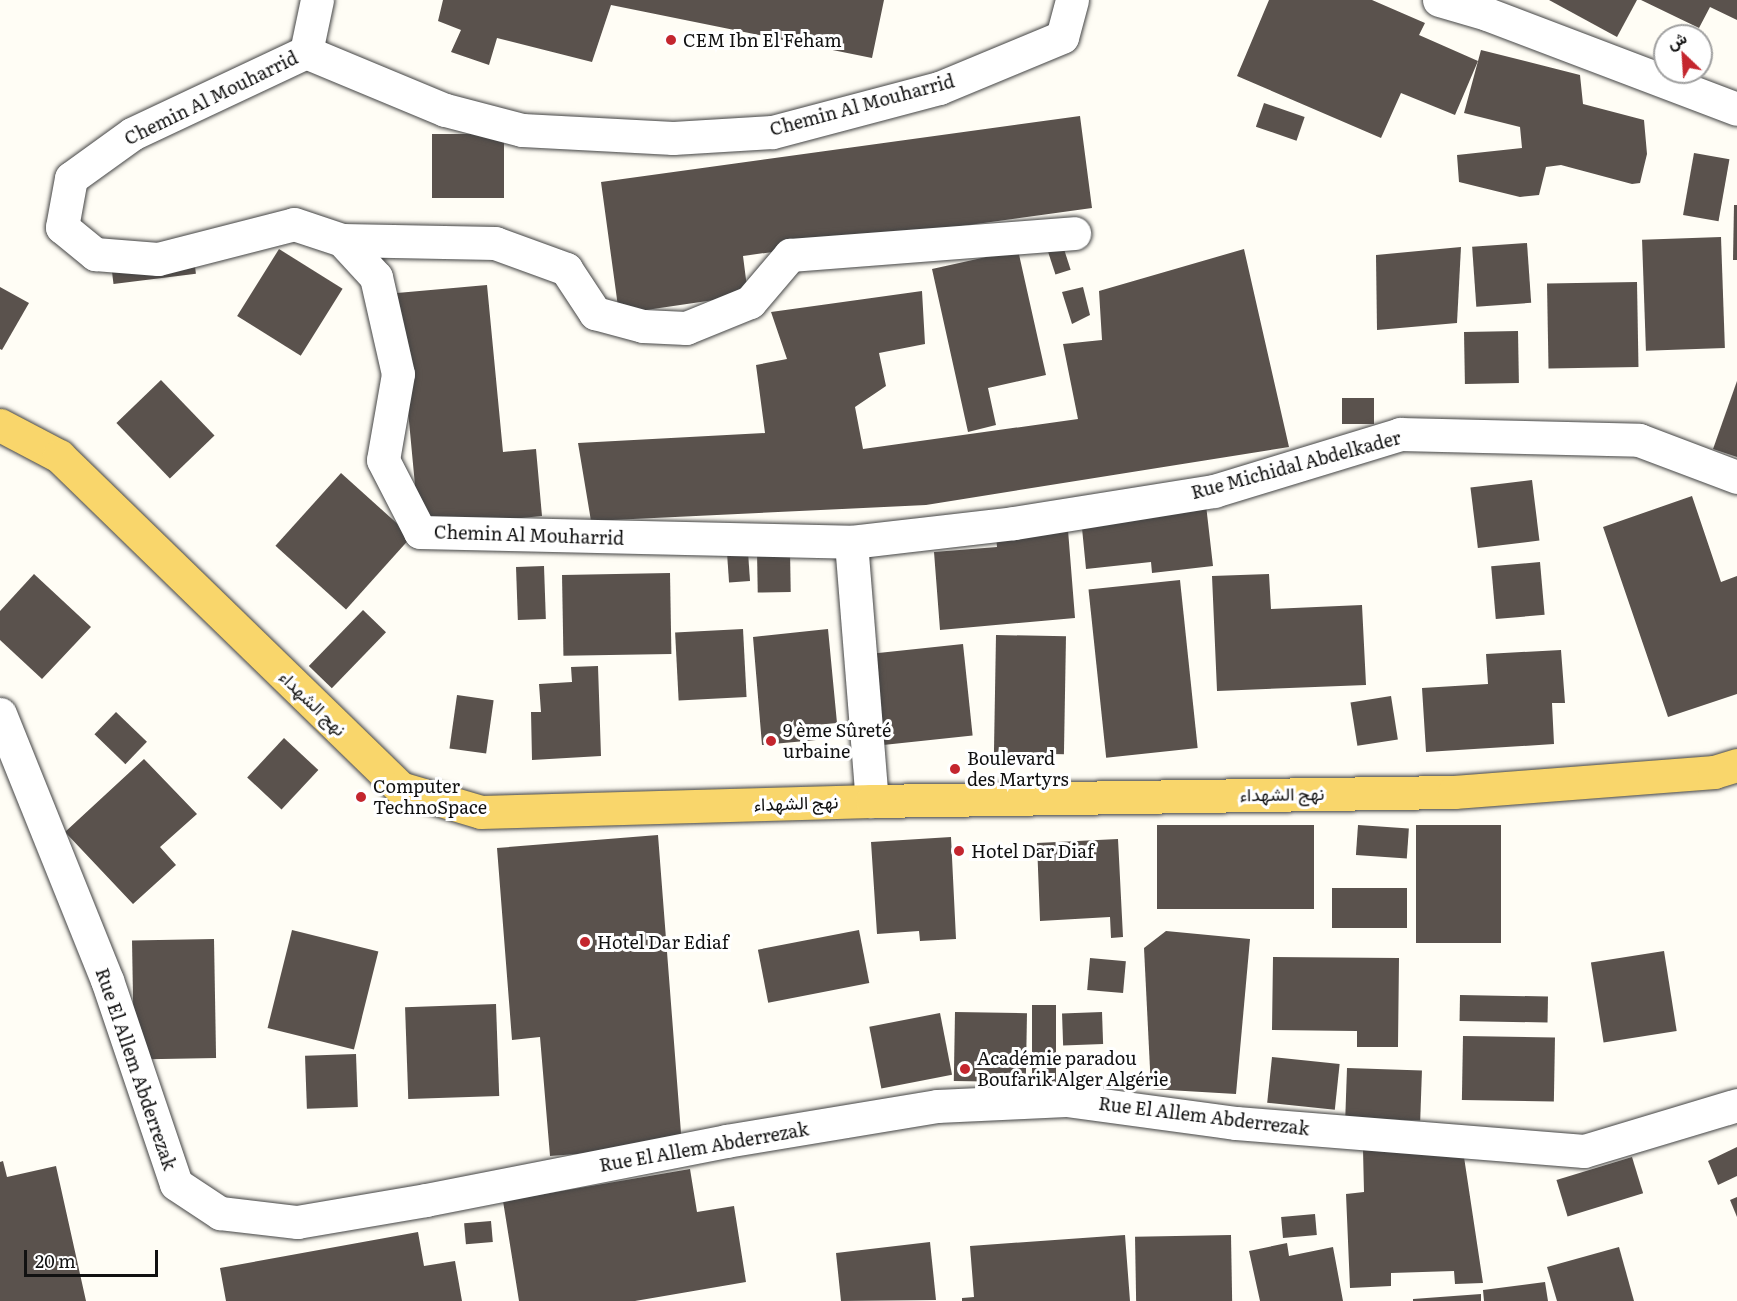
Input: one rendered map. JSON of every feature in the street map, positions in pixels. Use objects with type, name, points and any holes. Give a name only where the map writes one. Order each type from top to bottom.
[{"type":"main road","name":"نهج الشهداء","points":[[0,425],[59,456],[400,788],[481,812],[872,801],[1454,792],[1714,772],[1737,765]]},
{"type":"street","name":"Chemin Al Mouharrid","points":[[306,52],[317,0]]},
{"type":"street","name":"Chemin Al Mouharrid","points":[[851,542],[420,532],[383,460],[398,374],[376,277],[342,240],[294,224],[158,259],[95,254],[62,227],[71,178],[132,134],[306,52],[445,110],[522,130],[673,138],[772,132],[939,88],[1062,37],[1072,0]]},
{"type":"street","points":[[1439,0],[1491,7],[1737,109]]},
{"type":"street","points":[[342,240],[495,243],[566,269],[595,313],[643,326],[686,328],[750,302],[790,255],[1074,233]]},
{"type":"street","name":"Rue Michidal Abdelkader","points":[[851,542],[1014,523],[1214,491],[1400,434],[1639,440],[1737,477]]},
{"type":"street","points":[[851,542],[872,801]]},
{"type":"street","name":"Rue El Allem Abderrezak","points":[[0,714],[107,980],[176,1184],[220,1213],[297,1222],[426,1200],[726,1140],[937,1106],[1066,1100],[1236,1123],[1584,1151],[1737,1105]]},
{"type":"building","points":[[443,0],[884,0],[872,58],[611,5],[592,62],[497,38],[489,65],[451,52],[461,30],[438,21]]},
{"type":"building","points":[[1269,0],[1372,0],[1425,23],[1419,35],[1478,61],[1455,115],[1401,93],[1381,138],[1237,76]]},
{"type":"building","points":[[1549,0],[1637,0],[1617,37]]},
{"type":"building","points":[[1641,0],[1737,0],[1737,20],[1710,7],[1701,24],[1691,24]]},
{"type":"building","points":[[1481,50],[1580,75],[1583,104],[1644,120],[1647,154],[1640,183],[1632,184],[1561,165],[1546,167],[1539,195],[1520,197],[1459,182],[1457,155],[1522,148],[1520,127],[1464,113]]},
{"type":"building","points":[[1264,103],[1305,117],[1297,141],[1256,127]]},
{"type":"building","points":[[1080,116],[1092,208],[743,256],[748,295],[619,314],[601,182]]},
{"type":"building","points":[[432,134],[504,134],[504,198],[432,198]]},
{"type":"building","points":[[1694,153],[1729,159],[1719,221],[1683,215]]},
{"type":"building","points":[[1734,205],[1737,205],[1737,260],[1733,260]]},
{"type":"building","points":[[1721,237],[1725,348],[1646,351],[1642,240]]},
{"type":"building","points":[[192,242],[196,274],[114,284],[110,252]]},
{"type":"building","points":[[1062,243],[1071,270],[1055,275],[1047,248]]},
{"type":"building","points":[[1527,243],[1531,303],[1476,307],[1472,247]]},
{"type":"building","points":[[1461,247],[1457,323],[1377,330],[1376,255]]},
{"type":"building","points":[[279,249],[343,289],[301,356],[237,316]]},
{"type":"building","points":[[1244,249],[1289,447],[926,505],[591,521],[578,443],[765,433],[756,365],[787,359],[771,312],[922,291],[925,344],[879,353],[886,386],[855,407],[863,449],[1078,419],[1063,344],[1102,340],[1099,291]]},
{"type":"building","points":[[1018,250],[1046,375],[988,388],[996,425],[968,432],[932,269]]},
{"type":"building","points":[[1637,282],[1638,367],[1548,369],[1547,284]]},
{"type":"building","points":[[487,285],[503,452],[536,449],[542,516],[419,528],[397,293]]},
{"type":"building","points":[[0,287],[29,303],[2,350],[0,349]]},
{"type":"building","points":[[1083,287],[1090,315],[1072,324],[1062,292]]},
{"type":"building","points":[[1518,331],[1519,383],[1465,384],[1464,332]]},
{"type":"building","points":[[161,380],[214,435],[170,478],[116,423]]},
{"type":"building","points":[[1737,381],[1737,457],[1713,449]]},
{"type":"building","points":[[1342,398],[1374,398],[1374,424],[1342,424]]},
{"type":"building","points":[[341,473],[412,537],[346,609],[275,546]]},
{"type":"building","points":[[1532,480],[1539,541],[1478,548],[1470,488]]},
{"type":"building","points":[[1692,496],[1721,582],[1737,576],[1737,694],[1668,717],[1603,527]]},
{"type":"building","points":[[1206,505],[1213,566],[1152,573],[1151,562],[1086,569],[1081,518]]},
{"type":"building","points":[[1068,530],[1075,618],[940,630],[934,552],[997,547],[996,536]]},
{"type":"building","points":[[790,550],[791,592],[758,593],[757,551]]},
{"type":"building","points":[[748,552],[750,581],[729,582],[727,553]]},
{"type":"building","points":[[1540,562],[1545,615],[1496,619],[1491,566]]},
{"type":"building","points":[[544,566],[546,619],[518,620],[516,567]]},
{"type":"building","points":[[670,573],[671,654],[563,656],[562,575]]},
{"type":"building","points":[[34,574],[91,627],[42,679],[0,640],[0,611]]},
{"type":"building","points":[[1269,574],[1271,609],[1362,605],[1366,685],[1217,691],[1212,576]]},
{"type":"building","points":[[1180,580],[1198,748],[1106,758],[1089,590]]},
{"type":"building","points":[[363,610],[386,632],[332,688],[309,666]]},
{"type":"building","points":[[743,629],[747,697],[679,700],[675,633]]},
{"type":"building","points":[[828,629],[837,723],[815,725],[816,740],[762,745],[753,637]]},
{"type":"building","points":[[996,635],[1066,636],[1064,754],[994,753]]},
{"type":"building","points":[[963,644],[973,735],[876,746],[867,654]]},
{"type":"building","points":[[1561,650],[1565,703],[1552,703],[1554,744],[1426,752],[1422,688],[1488,684],[1486,654]]},
{"type":"building","points":[[598,666],[601,756],[532,760],[531,712],[541,712],[539,684],[572,682],[571,667]]},
{"type":"building","points":[[457,695],[494,700],[486,754],[449,748]]},
{"type":"building","points":[[1391,696],[1398,739],[1357,746],[1351,702]]},
{"type":"building","points":[[116,712],[147,742],[125,764],[94,734]]},
{"type":"building","points":[[284,738],[318,770],[282,810],[247,777]]},
{"type":"building","points":[[144,759],[197,814],[160,847],[176,865],[133,904],[65,832]]},
{"type":"building","points":[[1157,825],[1314,825],[1314,909],[1157,909]]},
{"type":"building","points":[[1358,825],[1409,829],[1407,858],[1356,855]]},
{"type":"building","points":[[1416,825],[1501,825],[1501,943],[1416,943]]},
{"type":"building","name":"Hotel Dar Ediaf","points":[[658,835],[682,1146],[550,1156],[540,1037],[512,1040],[497,848]]},
{"type":"building","points":[[951,837],[956,939],[920,941],[919,931],[877,934],[871,842]]},
{"type":"building","points":[[1118,839],[1123,937],[1111,938],[1110,917],[1040,921],[1037,843]]},
{"type":"building","points":[[1332,888],[1407,888],[1407,928],[1332,928]]},
{"type":"building","points":[[292,930],[378,952],[354,1050],[268,1028]]},
{"type":"building","points":[[859,930],[869,983],[768,1003],[758,950]]},
{"type":"building","points":[[1166,931],[1250,939],[1236,1094],[1151,1089],[1144,948]]},
{"type":"building","points":[[214,939],[216,1058],[134,1059],[132,940]]},
{"type":"building","points":[[1664,951],[1677,1031],[1604,1043],[1591,963]]},
{"type":"building","points":[[1273,957],[1399,958],[1398,1047],[1357,1047],[1357,1031],[1272,1030]]},
{"type":"building","points":[[1090,958],[1126,961],[1123,993],[1087,990]]},
{"type":"building","points":[[1460,995],[1548,997],[1548,1023],[1460,1021]]},
{"type":"building","points":[[496,1004],[499,1096],[408,1099],[405,1007]]},
{"type":"building","points":[[1032,1005],[1056,1005],[1056,1083],[1032,1083]]},
{"type":"building","points":[[955,1012],[1027,1013],[1026,1082],[954,1081]]},
{"type":"building","points":[[1102,1012],[1103,1044],[1063,1045],[1062,1013]]},
{"type":"building","points":[[940,1013],[952,1075],[881,1089],[869,1027]]},
{"type":"building","points":[[1463,1036],[1555,1038],[1554,1102],[1462,1100]]},
{"type":"building","points":[[356,1054],[358,1107],[307,1109],[305,1056]]},
{"type":"building","points":[[1272,1057],[1340,1064],[1335,1110],[1267,1103]]},
{"type":"building","points":[[1347,1068],[1422,1071],[1420,1121],[1345,1118]]},
{"type":"building","points":[[1737,1147],[1737,1176],[1718,1185],[1708,1161]]},
{"type":"building","points":[[1363,1150],[1464,1157],[1483,1283],[1455,1284],[1454,1271],[1391,1273],[1391,1286],[1350,1288],[1346,1194],[1364,1192]]},
{"type":"building","points":[[1632,1157],[1643,1193],[1568,1216],[1556,1180]]},
{"type":"building","points":[[3,1161],[7,1177],[56,1166],[86,1301],[0,1301],[0,1162]]},
{"type":"building","points":[[690,1169],[697,1212],[734,1206],[746,1282],[635,1301],[519,1301],[503,1201]]},
{"type":"building","points":[[1737,1197],[1737,1217],[1730,1200]]},
{"type":"building","points":[[1315,1214],[1317,1235],[1283,1238],[1281,1217]]},
{"type":"building","points":[[491,1221],[493,1242],[466,1244],[464,1223]]},
{"type":"building","points":[[418,1232],[424,1266],[455,1261],[462,1301],[226,1301],[220,1268]]},
{"type":"building","points":[[1125,1235],[1130,1301],[962,1301],[962,1298],[974,1297],[970,1246]]},
{"type":"building","points":[[1231,1235],[1232,1301],[1136,1301],[1135,1237]]},
{"type":"building","points":[[930,1242],[936,1300],[841,1301],[836,1253]]},
{"type":"building","points":[[1287,1243],[1289,1256],[1333,1247],[1343,1301],[1260,1301],[1249,1251]]},
{"type":"building","points":[[1619,1247],[1634,1301],[1557,1301],[1547,1267]]},
{"type":"building","points":[[1545,1282],[1548,1301],[1484,1301],[1483,1290]]},
{"type":"building","points":[[1481,1294],[1481,1301],[1413,1301],[1413,1299]]},
{"type":"place","name":"CEM Ibn El Feham","points":[[671,40]]},
{"type":"place","name":"9 ème Sûreté urbaine","points":[[771,741]]},
{"type":"place","name":"Boulevard des Martyrs","points":[[955,769]]},
{"type":"place","name":"Computer TechnoSpace","points":[[361,797]]},
{"type":"place","name":"Hotel Dar Diaf","points":[[959,851]]},
{"type":"place","name":"Hotel Dar Ediaf","points":[[585,942]]},
{"type":"place","name":"Académie paradou Boufarik Alger Algérie","points":[[965,1069]]}]
